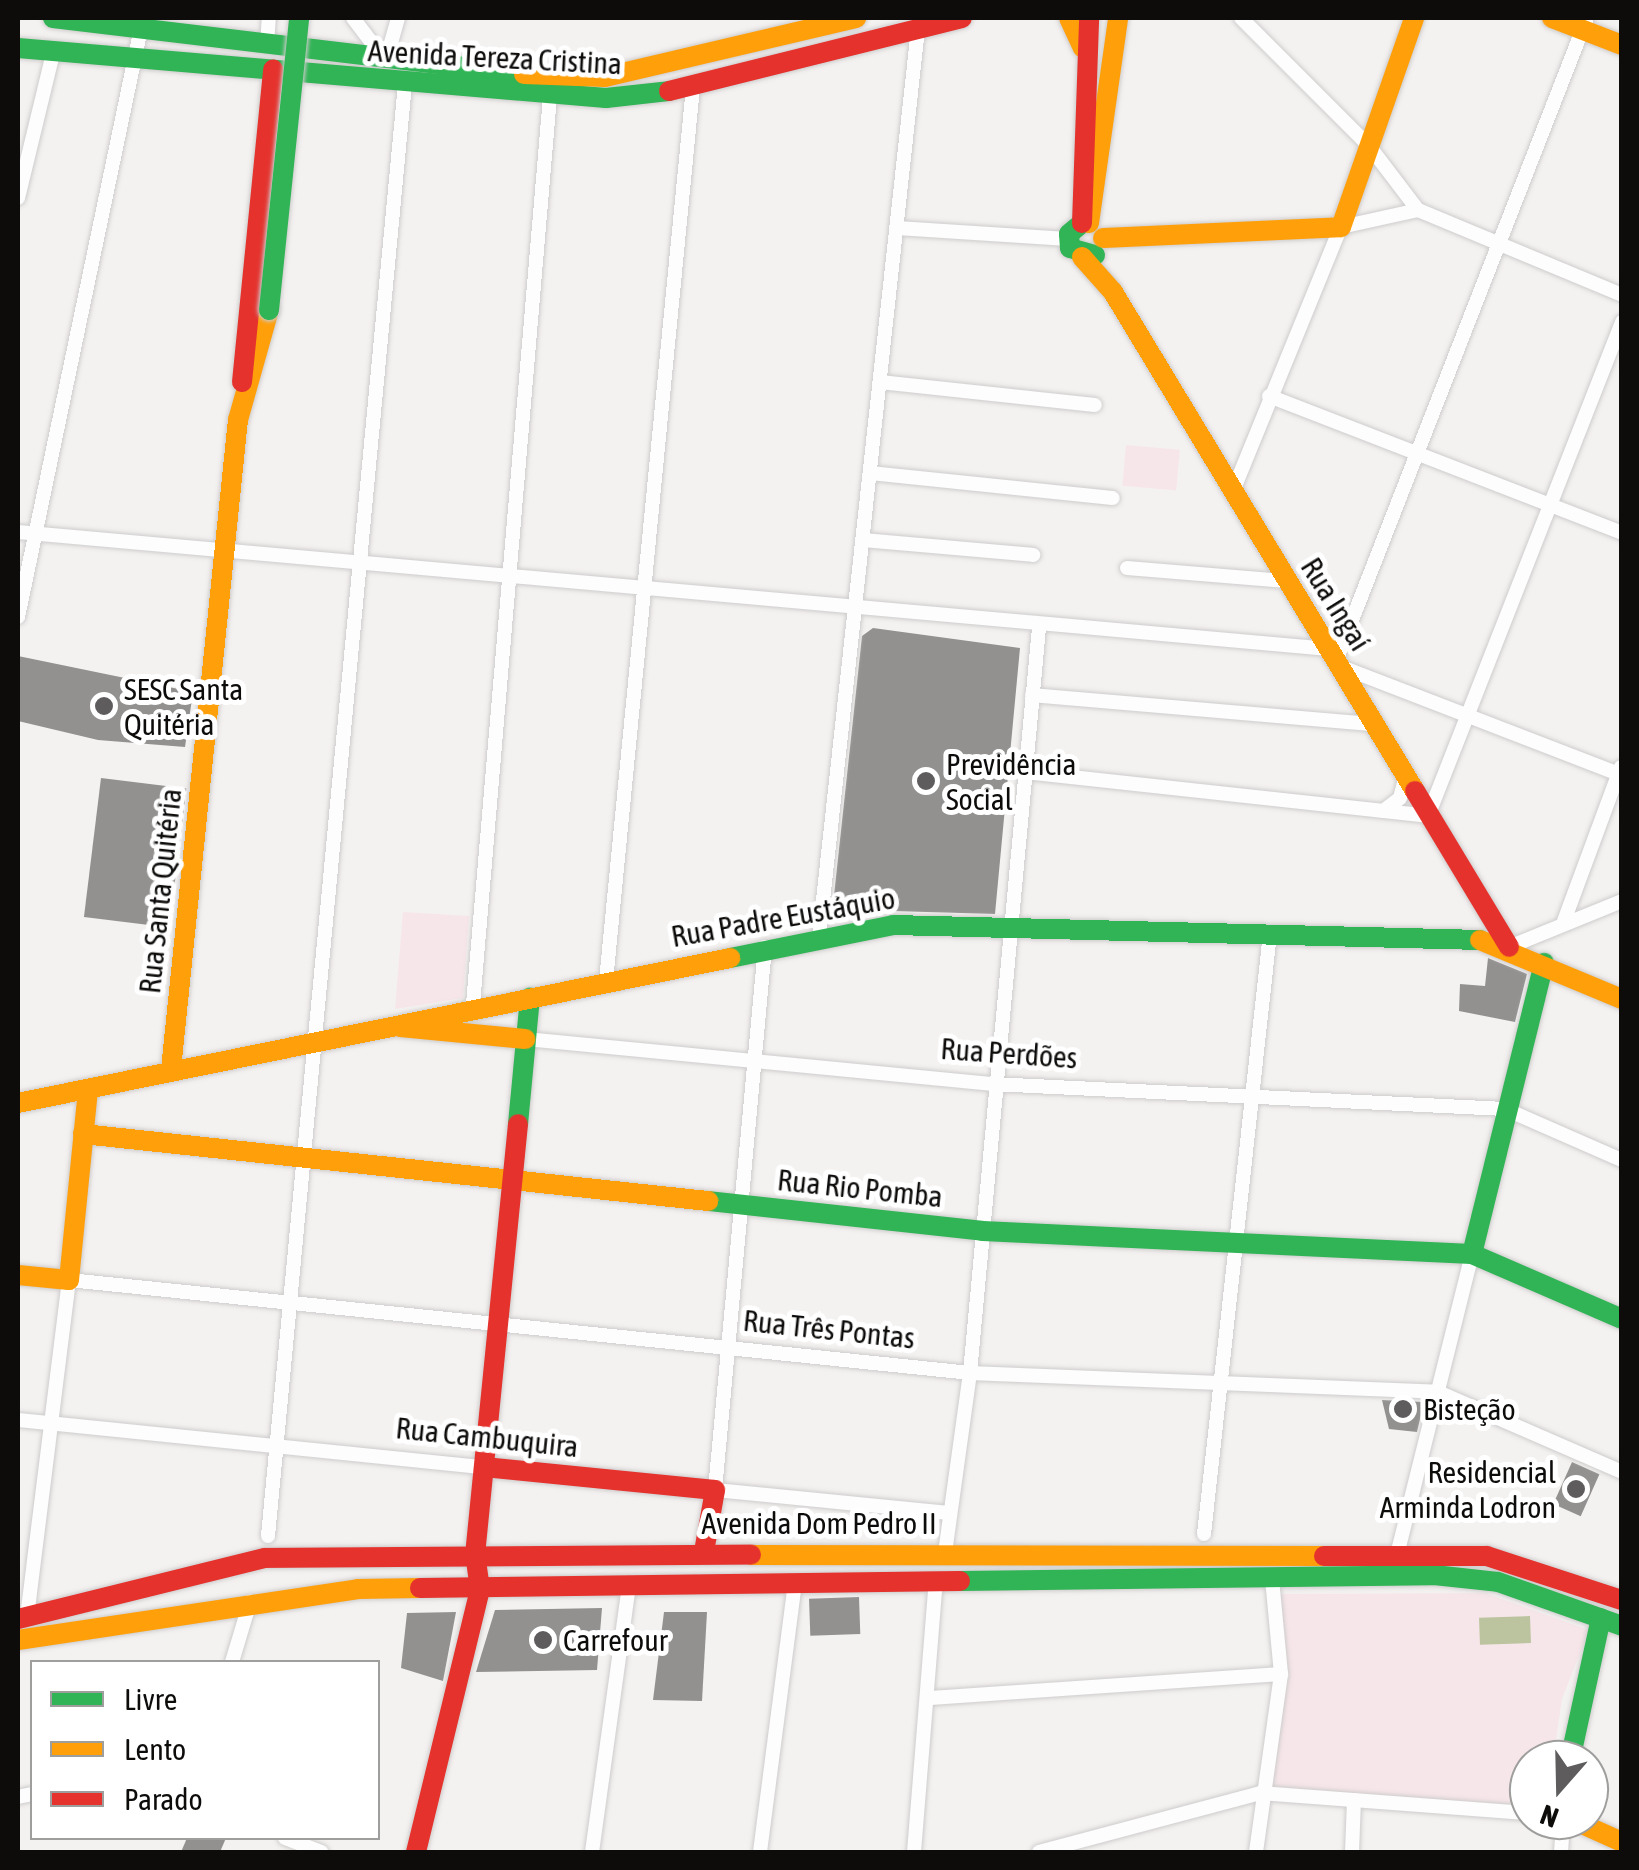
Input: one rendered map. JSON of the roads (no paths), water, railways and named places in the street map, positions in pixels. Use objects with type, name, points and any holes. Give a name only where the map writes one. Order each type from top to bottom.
[{"type":"main road","name":"Avenida Tereza Cristina","points":[[53,18],[385,57],[605,77],[856,18]]},
{"type":"main road","name":"Rua Santa Quitéria","points":[[238,420],[269,310],[299,18]]},
{"type":"main road","name":"Avenida Tereza Cristina","points":[[18,48],[550,96],[693,88],[962,18]]},
{"type":"main road","points":[[1069,18],[1086,59]]},
{"type":"main road","points":[[1087,239],[1089,18]]},
{"type":"main road","points":[[1087,239],[1118,18]]},
{"type":"main road","points":[[1087,239],[1341,227],[1414,18]]},
{"type":"main road","points":[[1552,18],[1584,23],[1622,45]]},
{"type":"main road","name":"Rua Santa Quitéria","points":[[171,1069],[273,70]]},
{"type":"main road","name":"Rua Ingaí","points":[[1087,239],[1112,292],[1233,491],[1278,580],[1335,659],[1510,947]]},
{"type":"main road","name":"Rua Padre Eustáquio","points":[[18,1103],[310,1043],[474,1004],[530,998],[765,946],[892,925],[1010,923],[1510,947],[1622,999]]},
{"type":"main road","points":[[1472,1254],[1544,963]]},
{"type":"main road","points":[[416,1852],[480,1589],[476,1555],[530,998]]},
{"type":"main road","name":"Rua Perdões","points":[[384,1025],[525,1039]]},
{"type":"main road","points":[[69,1280],[88,1089]]},
{"type":"main road","name":"Rua Rio Pomba","points":[[82,1134],[982,1231],[1472,1254],[1622,1320]]},
{"type":"main road","name":"Rua Três Pontas","points":[[18,1275],[69,1280]]},
{"type":"main road","name":"Rua Cambuquira","points":[[484,1467],[716,1490]]},
{"type":"main road","points":[[704,1552],[716,1490]]},
{"type":"main road","name":"Avenida Dom Pedro II","points":[[22,1618],[265,1558],[704,1552],[1487,1556],[1621,1598]]},
{"type":"main road","name":"Avenida Dom Pedro II","points":[[18,1640],[250,1602],[358,1589],[795,1582],[1272,1578],[1498,1582],[1611,1622]]},
{"type":"main road","points":[[1576,1740],[1611,1622]]},
{"type":"street","points":[[267,44],[269,18]]},
{"type":"street","points":[[353,18],[385,57]]},
{"type":"street","points":[[385,57],[398,18]]},
{"type":"street","points":[[1240,18],[1370,147],[1418,210],[1622,294]]},
{"type":"street","points":[[1335,659],[1419,453],[1584,23]]},
{"type":"street","points":[[18,617],[141,28]]},
{"type":"street","points":[[819,936],[858,611],[918,28]]},
{"type":"street","points":[[18,198],[53,53]]},
{"type":"street","points":[[268,1536],[281,1445],[287,1300],[310,1043],[361,564],[405,84]]},
{"type":"street","points":[[606,981],[649,592],[693,88]]},
{"type":"street","points":[[474,1004],[550,96]]},
{"type":"street","points":[[1233,491],[1268,396],[1341,227],[1418,210]]},
{"type":"street","points":[[897,228],[1087,239]]},
{"type":"street","points":[[1025,772],[1428,816],[1622,322]]},
{"type":"street","points":[[880,382],[1095,405]]},
{"type":"street","points":[[1268,396],[1622,533]]},
{"type":"street","points":[[870,473],[1113,498]]},
{"type":"street","points":[[18,532],[1335,659],[1380,682],[1621,772],[1564,921]]},
{"type":"street","points":[[863,540],[1033,555]]},
{"type":"street","points":[[1127,568],[1278,580]]},
{"type":"street","points":[[945,1553],[970,1373],[992,1084],[1039,628]]},
{"type":"street","points":[[1360,700],[1380,682]]},
{"type":"street","points":[[1032,695],[1373,724]]},
{"type":"street","points":[[1383,812],[1400,798],[1405,779]]},
{"type":"street","points":[[1510,947],[1564,921],[1622,901]]},
{"type":"street","points":[[1204,1534],[1270,933]]},
{"type":"street","points":[[716,1490],[744,1206],[750,1058],[765,946]]},
{"type":"street","name":"Rua Perdões","points":[[525,1039],[992,1084],[1505,1110],[1622,1160]]},
{"type":"street","points":[[1396,1555],[1472,1254]]},
{"type":"street","points":[[22,1618],[24,1566],[57,1423],[69,1280]]},
{"type":"street","name":"Rua Três Pontas","points":[[69,1280],[970,1373],[1438,1392],[1622,1472]]},
{"type":"street","name":"Rua Cambuquira","points":[[18,1420],[484,1467]]},
{"type":"street","name":"Rua Cambuquira","points":[[716,1490],[950,1513]]},
{"type":"street","points":[[1256,1852],[1260,1793],[1282,1674],[1272,1578]]},
{"type":"street","points":[[914,1852],[930,1698],[936,1581]]},
{"type":"street","points":[[760,1852],[795,1582]]},
{"type":"street","points":[[592,1852],[629,1584]]},
{"type":"street","points":[[233,1660],[250,1602]]},
{"type":"street","points":[[930,1698],[1282,1674]]},
{"type":"street","points":[[1039,1852],[1260,1793],[1509,1812]]},
{"type":"street","points":[[1352,1852],[1354,1800]]},
{"type":"street","points":[[290,1840],[321,1852]]},
{"type":"place","name":"SESC Santa Quitéria","points":[[104,706]]},
{"type":"place","name":"Previdência Social","points":[[926,781]]},
{"type":"place","name":"Bisteção","points":[[1403,1409]]},
{"type":"place","name":"Residencial Arminda Lodron","points":[[1576,1489]]},
{"type":"place","name":"Carrefour","points":[[543,1640]]}]
